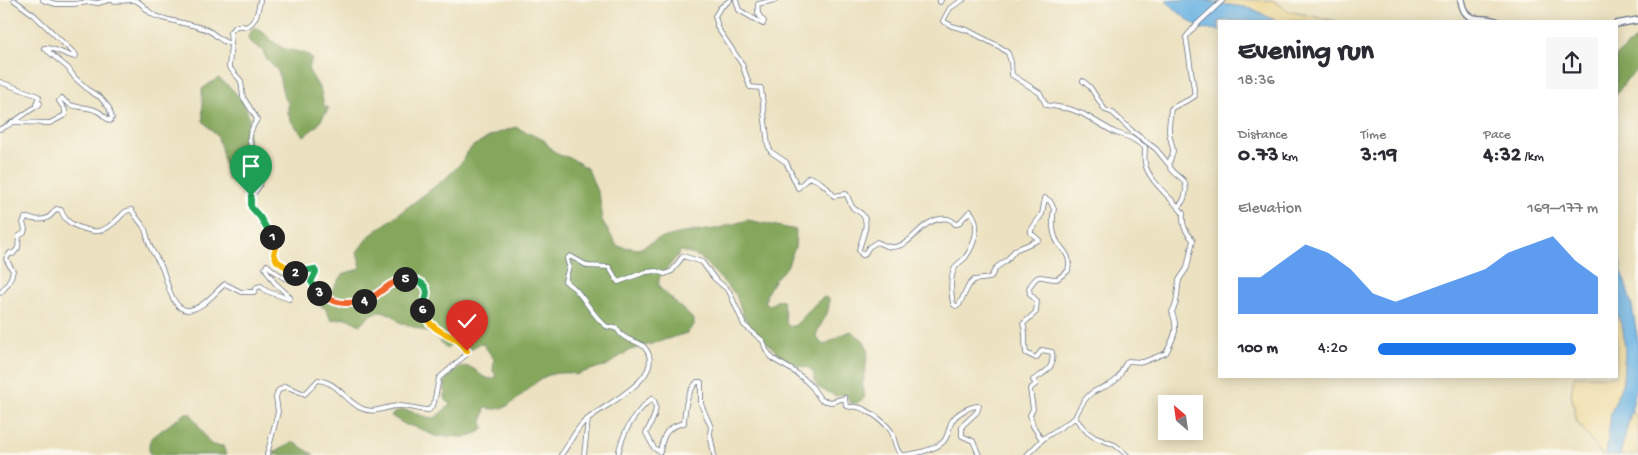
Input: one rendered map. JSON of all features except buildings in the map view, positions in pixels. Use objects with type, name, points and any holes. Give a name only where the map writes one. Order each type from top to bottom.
[{"type":"highway","points":[[1461,0],[1464,11],[1471,18],[1488,20]]},
{"type":"highway","points":[[1618,24],[1638,20]]},
{"type":"street","points":[[12,122],[50,123],[55,121],[65,115],[65,110],[59,101],[62,98],[71,105],[100,112],[102,116],[110,121],[112,114],[100,96],[91,92],[75,78],[68,68],[44,48],[50,47],[70,56],[76,55],[34,15],[14,0]]},
{"type":"street","points":[[43,0],[56,4],[134,0],[155,16],[211,31],[222,42],[231,44]]},
{"type":"street","points":[[260,0],[257,16],[251,24],[246,27],[235,26],[230,32],[229,67],[241,81],[243,97],[257,120],[250,135],[250,144],[261,161],[264,177],[256,192],[251,196],[251,207],[277,243],[274,254],[277,261],[294,273],[314,269],[316,272],[311,282]]},
{"type":"street","points":[[730,0],[720,8],[715,16],[718,23],[717,27],[742,64],[750,87],[761,88],[768,145],[771,152],[786,162],[798,188],[808,177],[827,186],[834,196],[848,195],[852,207],[863,215],[865,220],[866,228],[859,250],[862,255],[877,242],[893,247],[908,241],[930,222],[948,218],[955,224],[958,224],[970,212],[972,213],[976,234],[971,248],[964,260],[956,266],[953,276],[951,296],[953,304],[956,306],[959,305],[969,285],[974,280],[990,278],[997,267],[1015,250],[1038,240],[1031,233],[1031,230],[1042,214],[1045,198],[1050,201],[1054,208],[1051,222],[1053,230],[1057,241],[1068,256],[1068,271],[1057,279],[1035,277],[1028,288],[1030,294],[1037,301],[1036,312],[1023,324],[1026,332],[1024,346],[1026,353],[1036,358],[1042,350],[1052,352],[1053,356],[1049,369],[1046,373],[1033,380],[1036,384],[1030,389],[1033,409],[1030,415],[1032,426],[1042,440]]},
{"type":"street","points":[[736,0],[739,10],[763,24],[764,21],[759,16],[757,10],[758,4],[775,0]]},
{"type":"street","points":[[963,0],[950,8],[943,21],[966,30],[1008,53],[1012,75],[1040,92],[1046,106],[1070,109],[1083,114],[1145,147],[1145,165],[1155,183],[1184,213],[1182,225],[1193,240],[1187,268],[1179,280],[1176,303],[1172,312],[1176,322],[1175,334],[1166,353],[1143,362],[1128,361],[1121,375],[1114,382],[1092,393],[1079,408],[1075,418],[1042,440],[1027,455]]},
{"type":"street","points":[[1170,166],[1170,159],[1173,153],[1169,132],[1171,109],[1182,101],[1188,101],[1195,96],[1186,37],[1223,0]]},
{"type":"street","points":[[1083,81],[1090,87],[1105,110],[1113,113],[1132,131],[1156,149],[1184,181],[1186,188],[1185,196],[1182,204],[1178,206]]},
{"type":"street","points":[[0,82],[16,86],[39,97],[36,104],[40,103],[40,105],[29,110],[8,126],[0,129]]},
{"type":"street","points":[[0,293],[5,289],[12,276],[13,272],[6,259],[10,253],[13,254],[18,248],[18,236],[24,233],[23,222],[25,218],[41,220],[54,213],[56,209],[60,210],[66,220],[73,225],[94,232],[102,231],[114,223],[126,211],[132,210],[144,228],[162,269],[169,292],[176,303],[188,310],[213,296],[224,284],[241,292],[254,292],[261,286],[266,291],[289,299],[290,297],[274,282],[265,268],[266,265],[291,281],[298,282],[307,279],[320,294],[337,303],[352,303],[370,299],[379,290],[400,280],[411,279],[423,284],[428,292],[422,309],[424,316],[439,332],[459,340],[467,351],[467,354],[439,378],[434,403],[429,410],[398,405],[386,409],[365,410],[356,405],[340,390],[323,380],[318,380],[305,394],[285,386],[278,391],[276,397],[278,412],[267,455]]},
{"type":"street","points":[[561,455],[582,424],[638,384],[649,368],[649,356],[645,349],[637,342],[622,336],[617,329],[609,327],[595,316],[585,301],[565,281],[569,266],[567,259],[570,256],[588,266],[609,267],[618,282],[646,272],[656,271],[665,274],[672,271],[683,256],[702,262],[714,278],[729,291],[744,324],[763,341],[766,350],[773,360],[803,378],[821,400],[831,402],[845,398],[846,406],[862,408],[880,419],[890,430],[897,453],[913,454],[942,444],[948,436],[952,422],[957,415],[974,406],[979,406],[977,412],[962,426],[962,436],[973,441],[979,455]]},
{"type":"street","points":[[618,455],[626,429],[652,398],[655,401],[656,408],[646,433],[654,448],[660,452],[667,431],[674,425],[684,423],[686,400],[690,390],[697,382],[701,382],[701,404],[711,427],[710,434],[714,455]]},
{"type":"street","points":[[1075,418],[1094,437],[1115,445],[1127,455]]},
{"type":"street","points":[[584,455],[588,419]]},
{"type":"green space","points":[[254,27],[283,48],[303,53],[312,59],[308,69],[321,91],[324,106],[329,108],[317,126],[304,136],[293,124],[288,114],[288,102],[284,98],[278,71],[267,60],[262,50],[249,41],[248,36]]},
{"type":"green space","points":[[1638,37],[1638,70],[1628,78],[1618,92],[1618,54]]},
{"type":"green space","points":[[218,78],[237,95],[244,105],[249,118],[248,142],[256,171],[250,182],[241,185],[227,179],[217,136],[203,121],[202,89]]},
{"type":"green space","points":[[515,127],[544,140],[559,155],[571,158],[588,169],[600,199],[602,220],[617,246],[639,249],[658,239],[682,233],[715,229],[748,220],[796,230],[795,247],[787,267],[775,279],[767,293],[765,303],[770,305],[778,300],[783,301],[786,323],[794,326],[820,300],[824,297],[829,299],[827,315],[816,337],[823,345],[851,331],[863,340],[868,349],[862,385],[865,397],[857,403],[851,404],[846,394],[836,396],[817,387],[813,372],[809,368],[789,364],[748,324],[736,295],[700,257],[681,251],[662,274],[659,281],[660,288],[694,320],[694,325],[687,333],[628,351],[606,366],[575,375],[560,373],[544,377],[505,407],[497,409],[485,408],[482,423],[484,428],[480,432],[465,437],[435,436],[416,427],[406,425],[391,416],[401,410],[406,410],[429,418],[435,418],[450,405],[445,396],[444,382],[449,376],[460,368],[468,367],[483,376],[494,379],[496,375],[493,371],[494,359],[483,344],[480,343],[470,350],[458,337],[447,349],[433,334],[399,322],[392,315],[382,311],[372,314],[360,325],[346,318],[331,320],[325,308],[315,303],[314,298],[321,291],[331,292],[344,275],[361,267],[357,252],[368,237],[446,178],[461,163],[473,146],[493,135]]},
{"type":"green space","points":[[186,413],[191,414],[212,445],[223,446],[226,455],[150,455],[149,445],[151,439]]},
{"type":"green space","points":[[293,442],[314,455],[269,455]]},
{"type":"sand","points":[[1205,0],[1273,0],[1288,11],[1331,20],[1274,20],[1251,8]]},
{"type":"sand","points":[[1618,316],[1623,329],[1625,350],[1623,382],[1611,413],[1606,455],[1602,455],[1577,422],[1571,394],[1574,378],[1618,378]]},
{"type":"sand","points":[[1632,410],[1638,421],[1638,455],[1620,455]]},
{"type":"water","points":[[1165,0],[1205,0],[1251,8],[1274,20],[1218,20],[1218,31],[1205,30],[1178,12]]},
{"type":"water","points":[[1618,250],[1621,269],[1632,306],[1638,342],[1638,383],[1620,455],[1606,455],[1611,413],[1623,382],[1625,350],[1623,329],[1618,316]]},
{"type":"route","points":[[251,196],[251,207],[277,243],[274,254],[277,261],[294,273],[314,269],[316,272],[311,282],[320,294],[337,303],[352,303],[370,299],[389,284],[411,279],[423,284],[428,292],[422,309],[424,316],[439,332],[459,340],[467,351]]}]
